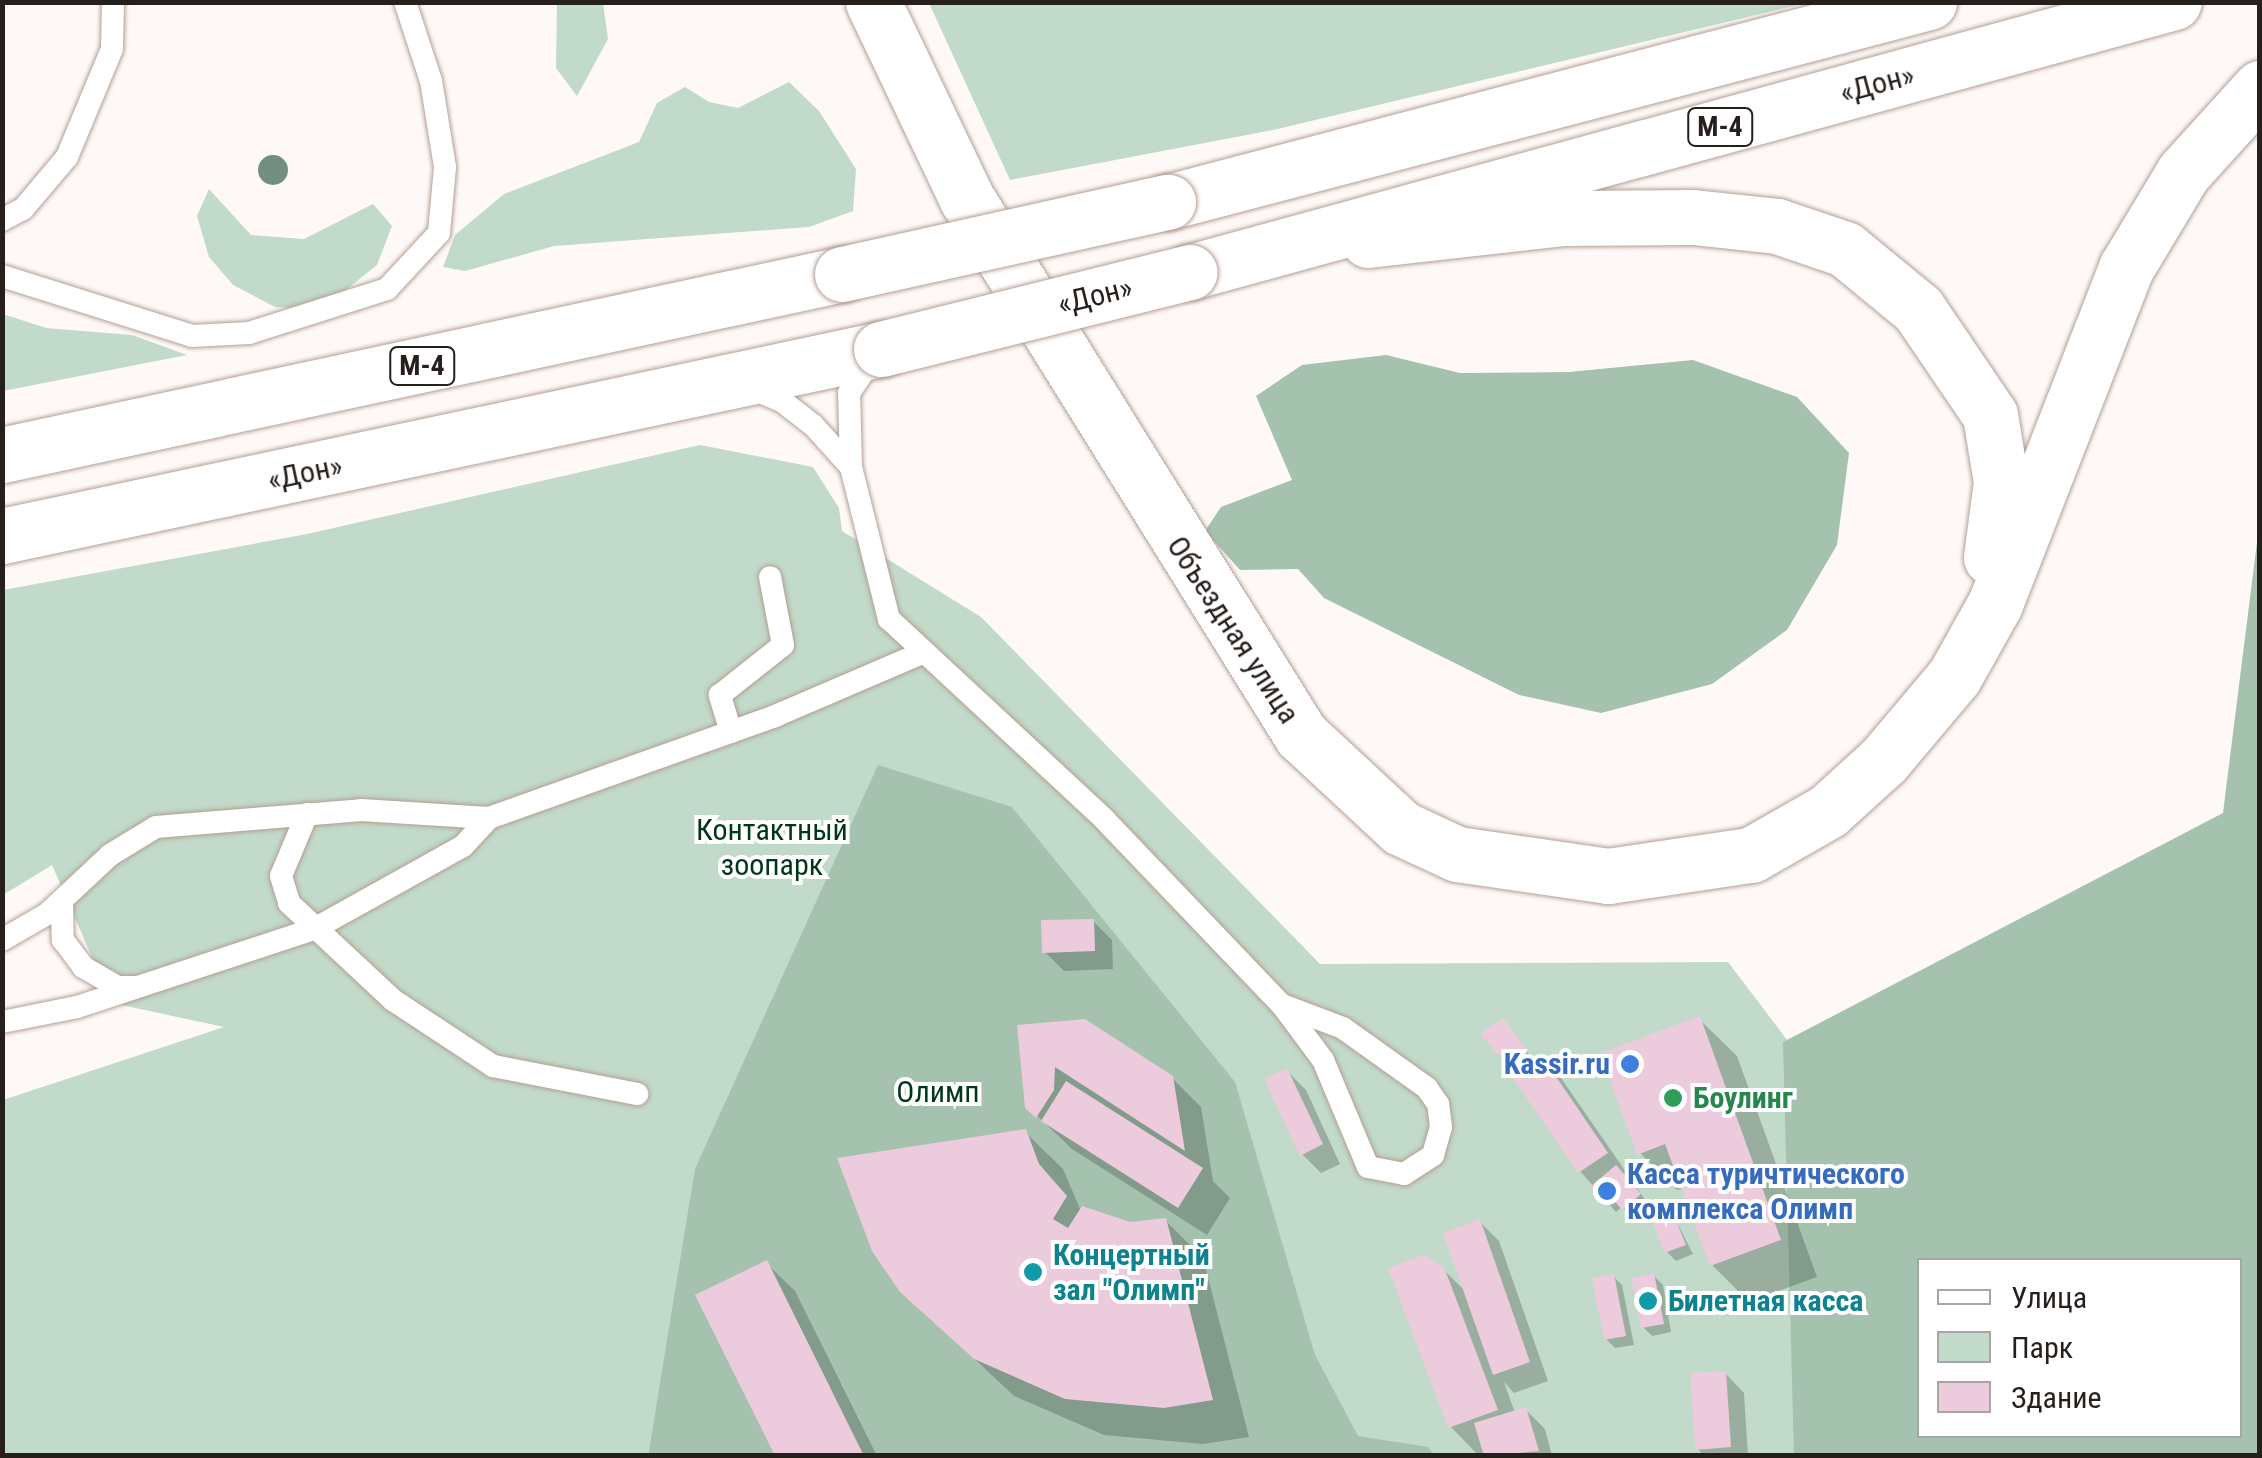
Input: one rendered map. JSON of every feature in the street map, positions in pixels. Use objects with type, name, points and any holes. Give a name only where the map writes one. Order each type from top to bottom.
[{"type":"main road","name":"Объездная улица","points":[[873,2],[968,199],[1262,681],[1301,735],[1401,828],[1456,854],[1531,867],[1608,876],[1693,868],[1766,846],[1828,811],[1884,760]]},
{"type":"main road","name":"М-4","points":[[2,455],[1168,202],[1929,2]]},
{"type":"main road","name":"«Дон»","points":[[2,536],[880,350],[1265,252],[2174,2]]},
{"type":"main road","points":[[1884,760],[1954,678],[1995,604],[2126,268],[2184,174],[2260,88]]},
{"type":"main road","points":[[1265,252],[1582,218],[1693,217],[1777,226],[1845,249],[1918,309],[1957,363],[1990,415],[2001,482],[1991,560],[1970,628],[1884,760]]},
{"type":"lane","points":[[2,220],[23,209],[67,157],[112,49],[113,2]]},
{"type":"lane","points":[[2,276],[192,336],[249,332],[386,289],[439,233],[445,166],[431,81],[405,2]]},
{"type":"lane","points":[[880,350],[848,393],[852,467],[889,619],[1104,819],[1282,1005],[1323,1060],[1368,1167],[1404,1174],[1433,1155],[1440,1116],[1426,1088],[1342,1028],[1282,1005]]},
{"type":"lane","points":[[738,383],[782,401],[852,467]]},
{"type":"lane","points":[[731,732],[720,695],[783,645],[770,577]]},
{"type":"lane","points":[[2,940],[62,901],[110,855],[156,827],[361,810],[489,818],[731,732],[922,653]]},
{"type":"lane","points":[[307,814],[281,876],[289,902],[394,1000],[493,1066],[637,1094]]},
{"type":"lane","points":[[2,1022],[142,987],[314,929],[463,846],[489,818]]},
{"type":"lane","points":[[62,901],[63,940],[82,967],[117,987],[142,987]]},
{"type":"green space","points":[[557,3],[603,3],[608,39],[577,96],[556,68]]},
{"type":"green space","points":[[929,3],[1806,3],[1273,130],[1010,180]]},
{"type":"green space","points":[[789,82],[819,111],[856,169],[853,211],[809,227],[554,246],[465,271],[443,267],[455,235],[504,194],[639,142],[657,103],[685,87],[709,102],[738,108]]},
{"type":"green space","points":[[209,189],[251,235],[304,239],[373,204],[392,226],[377,265],[342,293],[312,309],[275,307],[233,285],[209,257],[197,216]]},
{"type":"green space","points":[[3,314],[46,328],[132,335],[187,355],[3,391]]},
{"type":"green space","points":[[1386,355],[1460,373],[1569,372],[1693,360],[1797,397],[1849,453],[1837,545],[1787,630],[1712,684],[1601,713],[1519,695],[1324,598],[1298,569],[1240,570],[1205,531],[1221,507],[1292,480],[1256,396],[1302,365]]},
{"type":"green space","name":"Олимп","points":[[700,445],[813,467],[839,508],[842,531],[981,617],[1320,964],[1728,962],[1857,1132],[1864,1455],[717,1455],[665,1355],[648,1455],[3,1455],[3,1100],[224,1027],[112,1003],[52,865],[3,895],[3,590],[307,534]]},
{"type":"green space","points":[[2259,526],[2259,1455],[1794,1455],[1783,1042],[2223,813]]},
{"type":"green space","points":[[878,765],[1012,807],[1235,1082],[1315,1355],[1358,1436],[1428,1447],[1434,1455],[648,1456],[695,1169]]},
{"type":"building","points":[[1094,919],[1095,951],[1042,953],[1041,920]]},
{"type":"building","name":"Боулинг","points":[[1700,1016],[1781,1240],[1710,1266],[1665,1144],[1637,1155],[1600,1053]]},
{"type":"building","points":[[1503,1018],[1528,1052],[1517,1060],[1497,1054],[1480,1034]]},
{"type":"building","points":[[1085,1019],[1173,1076],[1185,1151],[1055,1067],[1054,1090],[1036,1118],[1025,1108],[1017,1025]]},
{"type":"building","points":[[1542,1056],[1608,1153],[1578,1173],[1512,1077]]},
{"type":"building","points":[[1287,1068],[1323,1144],[1300,1156],[1264,1079]]},
{"type":"building","points":[[1066,1081],[1203,1168],[1178,1208],[1041,1121]]},
{"type":"building","name":"Концертный зал \"Олимп\"","points":[[1026,1129],[1039,1164],[1067,1196],[1053,1219],[1068,1228],[1082,1206],[1130,1222],[1166,1218],[1213,1400],[1164,1408],[1065,1399],[974,1359],[900,1292],[872,1251],[837,1158]]},
{"type":"building","points":[[1616,1165],[1641,1194],[1622,1210],[1613,1199],[1606,1205],[1590,1187]]},
{"type":"building","points":[[1671,1208],[1686,1245],[1664,1253],[1650,1215]]},
{"type":"building","points":[[1480,1219],[1530,1362],[1493,1375],[1443,1233]]},
{"type":"building","points":[[1423,1255],[1444,1267],[1498,1410],[1448,1428],[1388,1268]]},
{"type":"building","points":[[767,1260],[864,1456],[775,1456],[695,1295]]},
{"type":"building","name":"Билетная касса","points":[[1654,1273],[1664,1324],[1641,1328],[1631,1278]]},
{"type":"building","points":[[1614,1274],[1626,1336],[1604,1340],[1592,1278]]},
{"type":"building","points":[[1726,1371],[1731,1447],[1695,1450],[1690,1373]]},
{"type":"building","points":[[1526,1407],[1539,1451],[1484,1456],[1474,1423]]},
{"type":"place","name":"Kassir.ru","points":[[1630,1064]]},
{"type":"place","name":"Боулинг","points":[[1673,1098]]},
{"type":"place","name":"Касса туричтического комплекса Олимп","points":[[1607,1191]]},
{"type":"place","name":"Концертный зал \"Олимп\"","points":[[1033,1272]]},
{"type":"place","name":"Билетная касса","points":[[1648,1301]]},
{"type":"park label","name":"Контактный зоопарк","points":[[772,847]]}]
